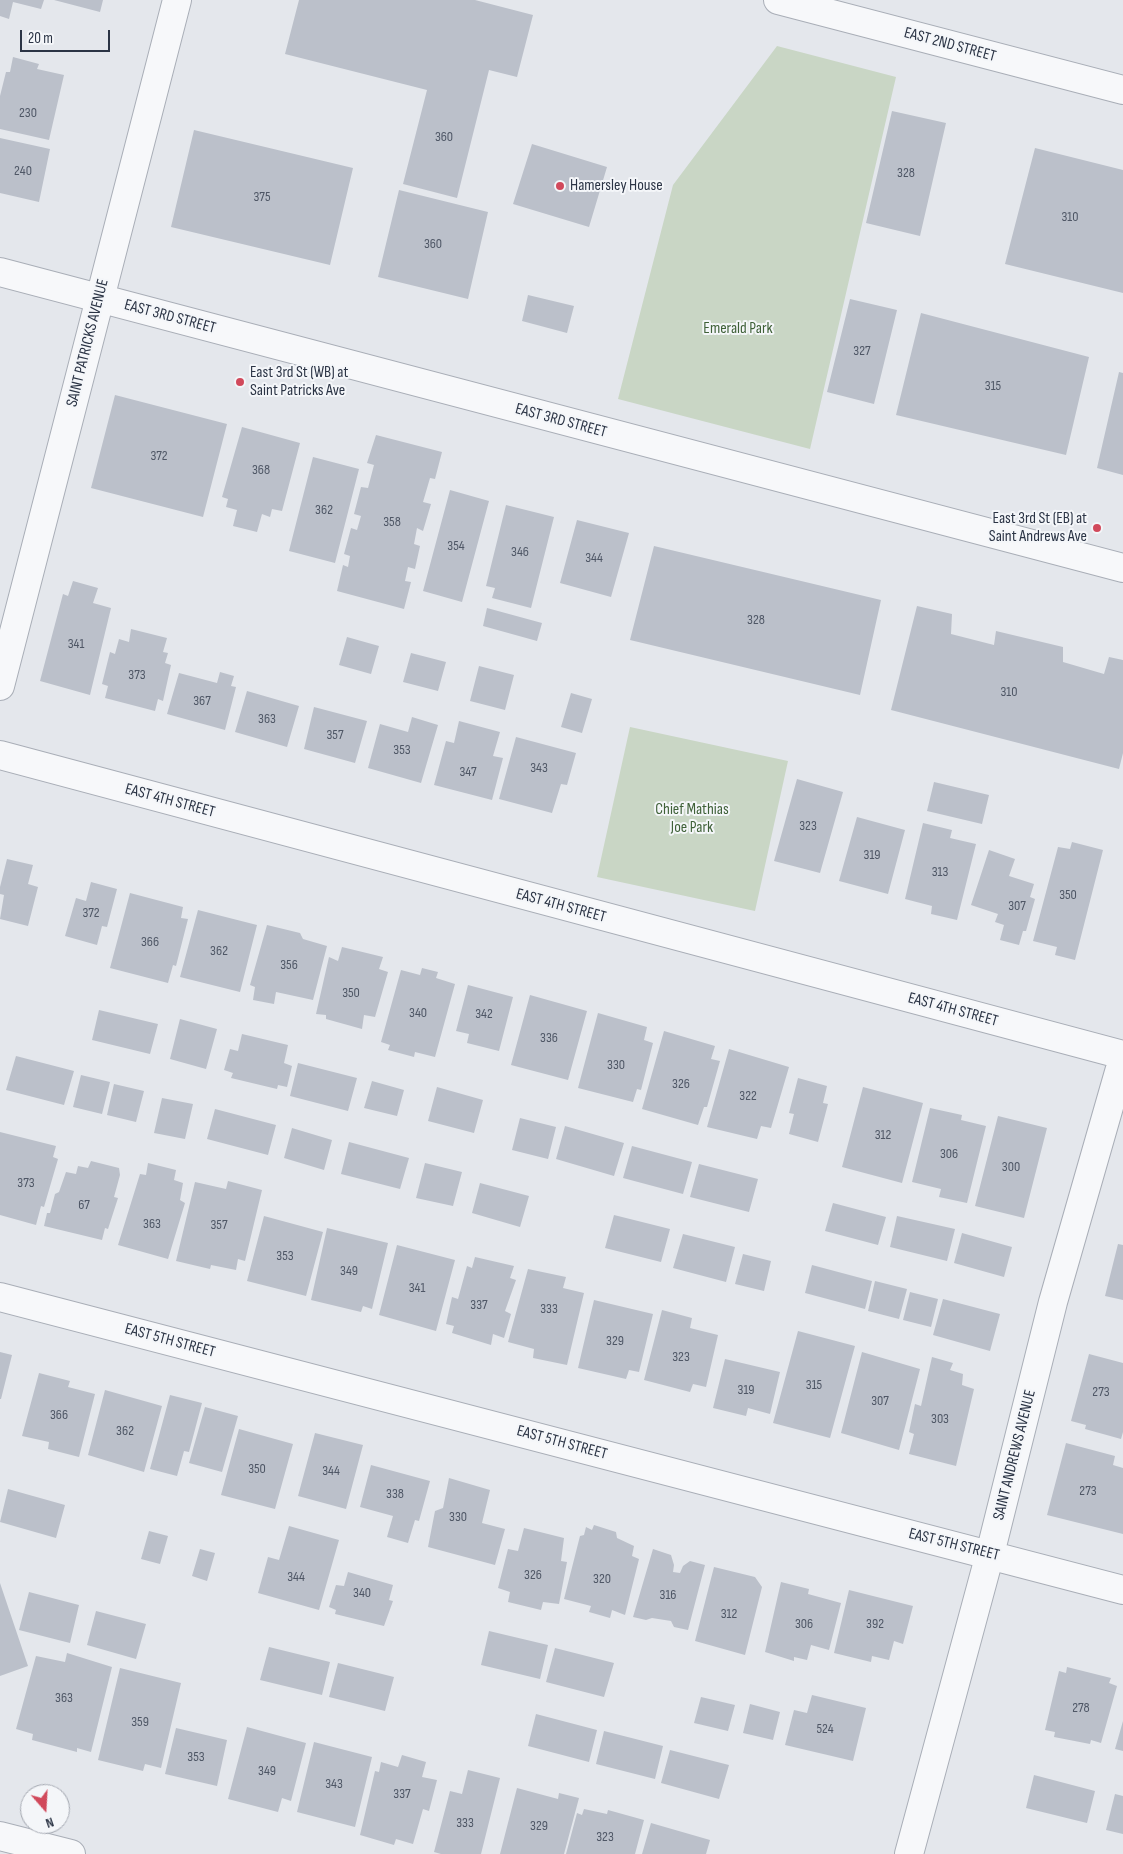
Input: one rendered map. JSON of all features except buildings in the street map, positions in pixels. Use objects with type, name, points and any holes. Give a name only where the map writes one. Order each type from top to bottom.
[{"type":"street","name":"SAINT PATRICKS AVENUE","points":[[0,686],[177,0]]},
{"type":"street","name":"EAST 2ND STREET","points":[[778,0],[1123,90]]},
{"type":"street","name":"EAST 3RD STREET","points":[[0,272],[1123,568]]},
{"type":"street","name":"EAST 4TH STREET","points":[[0,754],[1123,1056]]},
{"type":"street","name":"SAINT ANDREWS AVENUE","points":[[909,1854],[990,1554],[1053,1302],[1123,1056]]},
{"type":"street","name":"EAST 5TH STREET","points":[[0,1297],[1123,1590]]},
{"type":"street","points":[[0,1836],[71,1854]]},
{"type":"green space","name":"Emerald Park","points":[[777,46],[896,77],[810,449],[618,399],[673,185]]},
{"type":"green space","name":"Chief Mathias Joe Park","points":[[630,727],[788,761],[755,911],[597,877]]},
{"type":"place","name":"Hamersley House","points":[[560,186]]},
{"type":"place","name":"East 3rd St (WB) at Saint Patricks Ave","points":[[240,382]]},
{"type":"place","name":"East 3rd St (EB) at Saint Andrews Ave","points":[[1097,528]]}]
